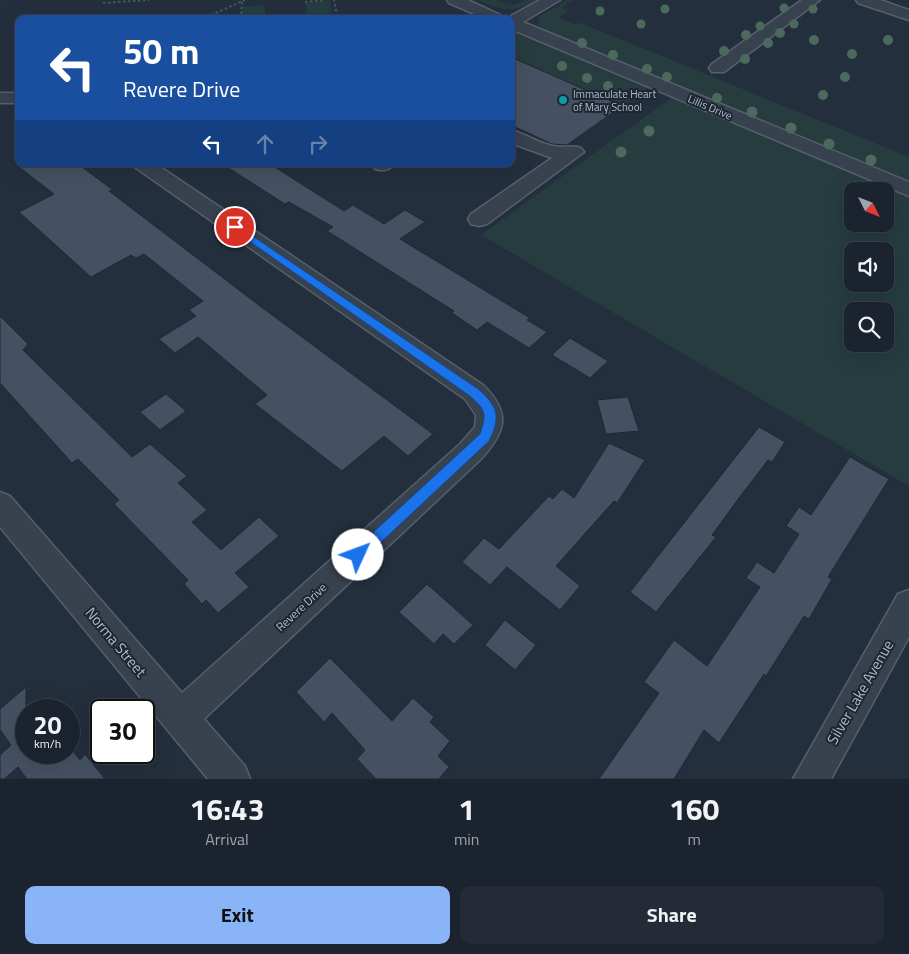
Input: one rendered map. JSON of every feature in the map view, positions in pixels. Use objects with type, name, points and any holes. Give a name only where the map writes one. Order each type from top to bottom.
[{"type":"street","points":[[455,0],[491,15]]},
{"type":"street","points":[[515,21],[552,0]]},
{"type":"street","points":[[718,68],[812,0]]},
{"type":"street","points":[[864,0],[909,15]]},
{"type":"street","name":"Lillis Drive","points":[[515,25],[909,190]]},
{"type":"street","points":[[0,98],[15,98]]},
{"type":"street","points":[[479,219],[574,152],[564,155],[515,138]]},
{"type":"street","name":"Revere Drive","points":[[147,167],[474,392],[486,403],[491,418],[485,437],[470,452],[180,718]]},
{"type":"street","name":"Norma Street","points":[[0,505],[232,779]]},
{"type":"street","name":"Silver Lake Avenue","points":[[811,779],[909,605]]},
{"type":"path","points":[[103,3],[149,0]]},
{"type":"path","points":[[211,15],[245,0]]},
{"type":"path","points":[[305,2],[325,0]]},
{"type":"path","points":[[334,0],[337,15]]},
{"type":"path","points":[[241,15],[242,2]]},
{"type":"green space","points":[[330,0],[332,15],[306,15],[305,3]]},
{"type":"green space","points":[[478,0],[496,0],[514,5],[525,0],[537,0],[514,9],[501,9]]},
{"type":"green space","points":[[567,0],[574,0],[562,7],[568,11],[559,18],[574,24],[581,23],[909,157],[909,181],[543,29],[539,25],[539,17]]},
{"type":"green space","points":[[265,5],[265,15],[241,15],[242,7]]},
{"type":"green space","points":[[515,32],[649,87],[622,106],[515,59]]},
{"type":"green space","points":[[678,93],[890,182],[844,182],[844,232],[894,232],[894,184],[909,190],[909,486],[481,235]]},
{"type":"building","name":"Immaculate Heart of Mary School","points":[[515,59],[622,106],[567,145],[552,144],[515,127]]},
{"type":"building","points":[[19,167],[82,167],[113,190],[109,191],[260,306],[433,434],[408,456],[384,436],[342,471],[255,404],[267,395],[198,337],[175,353],[159,339],[196,316],[189,310],[203,301],[144,254],[136,258],[131,255],[91,277],[19,212],[54,194]]},
{"type":"building","points":[[227,167],[275,167],[344,211],[353,205],[384,224],[405,210],[425,222],[400,239],[530,318],[527,320],[547,332],[529,348],[487,322],[477,330],[452,313],[454,311],[327,231],[333,227],[289,202],[285,204]]},
{"type":"building","points":[[0,316],[28,344],[23,350],[132,457],[150,444],[187,476],[178,483],[207,510],[192,522],[221,550],[259,517],[279,536],[235,573],[249,587],[218,613],[206,600],[202,604],[184,584],[188,580],[114,504],[119,500],[78,459],[72,463],[0,383]]},
{"type":"building","points":[[570,338],[608,361],[590,378],[552,355]]},
{"type":"building","points":[[166,394],[186,411],[160,430],[140,412]]},
{"type":"building","points":[[628,397],[639,431],[606,434],[597,400]]},
{"type":"building","points":[[759,427],[785,442],[772,462],[768,460],[739,498],[712,535],[716,537],[656,612],[630,592]]},
{"type":"building","points":[[609,443],[645,460],[617,503],[614,501],[556,566],[580,586],[560,610],[507,567],[490,585],[462,562],[484,538],[499,549],[549,496],[553,499],[562,489],[574,498]]},
{"type":"building","points":[[850,457],[889,479],[828,577],[832,579],[809,619],[804,616],[766,676],[764,674],[719,743],[704,730],[674,779],[599,779],[659,693],[644,682],[674,640],[707,666],[760,587],[746,578],[757,562],[774,573],[799,534],[786,526],[799,507],[811,515]]},
{"type":"building","points":[[427,584],[473,625],[454,644],[443,634],[434,644],[399,612]]},
{"type":"building","points":[[505,620],[536,645],[515,670],[485,645]]},
{"type":"building","points":[[330,658],[392,721],[413,698],[434,717],[430,722],[450,741],[438,756],[449,767],[439,779],[376,779],[357,759],[365,750],[332,713],[324,722],[296,692]]},
{"type":"building","points":[[26,687],[26,699],[15,699],[15,764],[80,764],[80,760],[85,754],[90,760],[90,764],[93,764],[105,779],[27,779],[18,767],[4,779],[0,779],[0,755],[11,745],[0,730],[0,709]]},
{"type":"place","name":"Immaculate Heart of Mary School","points":[[563,100]]},
{"type":"route","points":[[235,227],[474,392],[486,403],[490,412],[490,424],[485,437],[358,555]]}]
